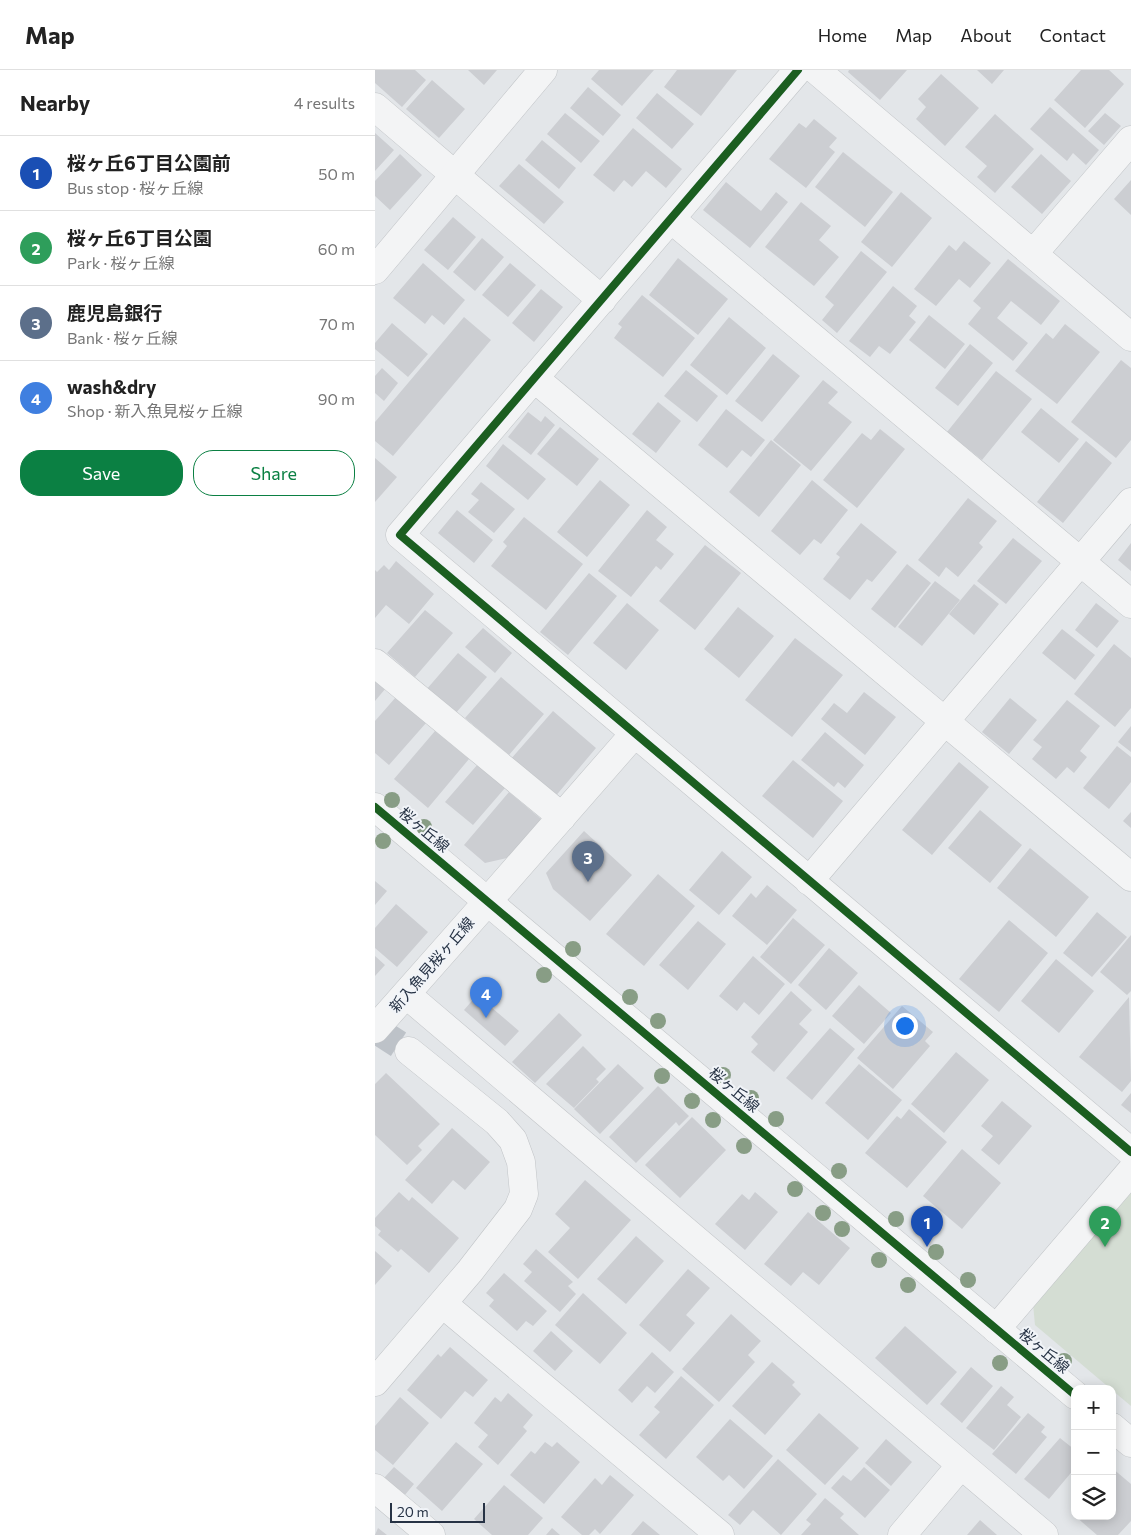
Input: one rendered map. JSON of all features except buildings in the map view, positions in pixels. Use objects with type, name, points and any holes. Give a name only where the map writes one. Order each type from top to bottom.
[{"type":"street","points":[[375,270],[543,70]]},
{"type":"street","points":[[798,70],[400,535],[1131,1152]]},
{"type":"street","points":[[816,70],[1131,337]]},
{"type":"street","points":[[375,107],[602,300]]},
{"type":"street","points":[[1033,254],[1131,140]]},
{"type":"street","points":[[671,219],[1131,604]]},
{"type":"street","points":[[534,378],[1131,877]]},
{"type":"street","points":[[809,881],[1131,502]]},
{"type":"street","points":[[375,664],[562,817]]},
{"type":"street","name":"新入魚見桜ヶ丘線","points":[[376,1027],[407,995],[635,733]]},
{"type":"street","name":"桜ヶ丘線","points":[[375,807],[1071,1392]]},
{"type":"street","points":[[407,995],[1044,1535]]},
{"type":"street","points":[[375,1382],[443,1304],[518,1209],[524,1194],[521,1162],[513,1140],[497,1122],[409,1051]]},
{"type":"street","points":[[996,1329],[1131,1170]]},
{"type":"street","points":[[443,1304],[720,1535]]},
{"type":"street","points":[[1116,1430],[1131,1442]]},
{"type":"street","points":[[902,1535],[961,1465]]},
{"type":"street","points":[[375,1488],[431,1535]]},
{"type":"shaded area","points":[[1131,1190],[1131,1406],[1116,1393],[1116,1385],[1106,1385],[1035,1325],[1033,1304]]},
{"type":"tunnel","points":[[375,1029],[409,1051]]},
{"type":"cycle path","points":[[798,70],[400,535],[1131,1152]]},
{"type":"cycle path","points":[[375,807],[1071,1392]]},
{"type":"place","name":"鹿児島銀行","points":[[588,882]]},
{"type":"place","name":"wash&dry","points":[[486,1018]]},
{"type":"place","name":"桜ヶ丘6丁目公園前","points":[[927,1247]]},
{"type":"place","name":"桜ヶ丘6丁目公園","points":[[1105,1247]]}]
